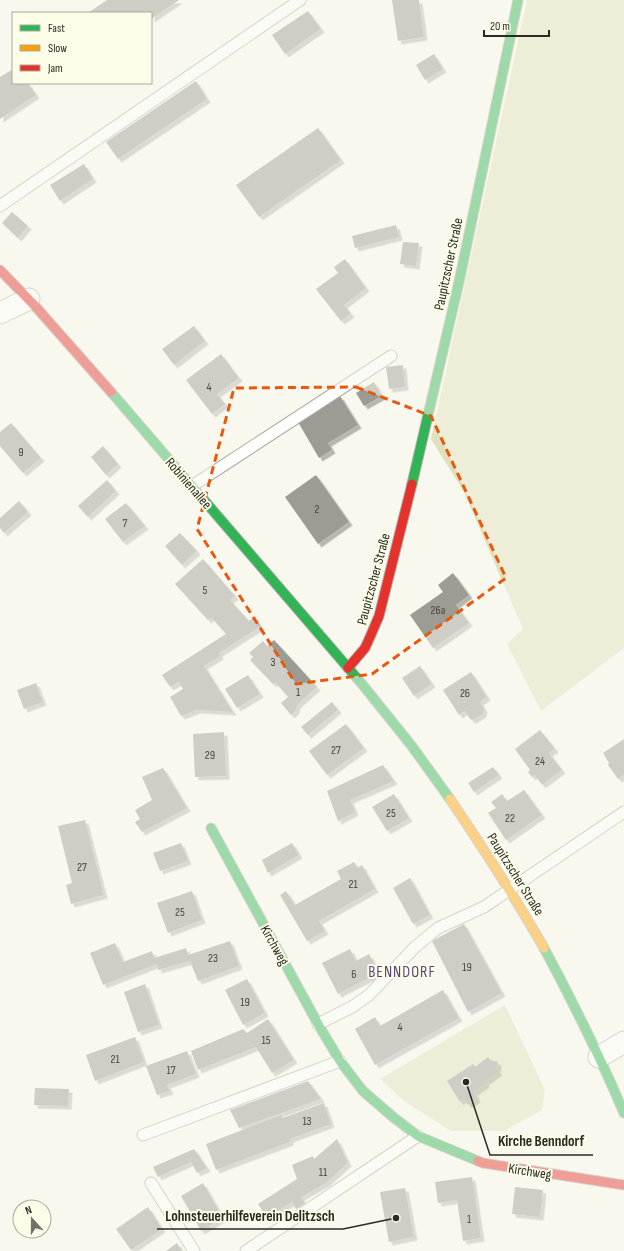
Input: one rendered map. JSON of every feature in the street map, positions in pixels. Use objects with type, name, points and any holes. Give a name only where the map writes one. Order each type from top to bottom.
[{"type":"street","name":"Paupitzscher Straße","points":[[518,0],[459,282],[389,580],[377,625],[368,643],[357,659],[348,668],[372,694],[417,752],[459,811],[511,890],[564,987],[599,1057],[624,1113]]},
{"type":"street","name":"Robinienallee","points":[[0,270],[29,299],[348,668]]},
{"type":"street","points":[[0,313],[29,299]]},
{"type":"street","name":"Kirchweg","points":[[211,828],[318,1024],[340,1061],[363,1091],[393,1117],[418,1136],[483,1163],[624,1185]]},
{"type":"street","points":[[599,1057],[624,1042]]},
{"type":"lane","points":[[0,206],[300,0]]},
{"type":"lane","points":[[192,486],[391,356]]},
{"type":"lane","points":[[318,1024],[352,1007],[369,995],[415,947],[438,928],[484,907],[624,812]]},
{"type":"lane","points":[[143,1135],[340,1061]]},
{"type":"lane","points":[[246,1251],[418,1136]]},
{"type":"lane","points":[[151,1183],[194,1251]]},
{"type":"highlighted area","points":[[356,387],[431,416],[506,578],[372,674],[296,684],[197,529],[234,388]]},
{"type":"green space","points":[[527,0],[624,0],[624,648],[541,711],[507,644],[523,629],[464,492],[431,439]]},
{"type":"green space","points":[[505,1005],[545,1090],[542,1110],[504,1131],[451,1131],[404,1101],[380,1079]]},
{"type":"building","points":[[107,0],[179,0],[152,18],[152,12],[89,12]]},
{"type":"building","points":[[392,0],[419,0],[424,37],[398,41]]},
{"type":"building","points":[[308,11],[321,29],[285,54],[272,35]]},
{"type":"building","points":[[434,54],[443,69],[425,80],[416,65]]},
{"type":"building","points":[[12,70],[12,84],[29,84],[36,95],[0,119],[0,77]]},
{"type":"building","points":[[196,81],[207,99],[118,159],[106,142]]},
{"type":"building","points":[[318,128],[341,160],[259,217],[236,185]]},
{"type":"building","points":[[84,164],[93,179],[60,201],[50,185]]},
{"type":"building","points":[[12,212],[28,226],[18,238],[2,223]]},
{"type":"building","points":[[396,225],[399,237],[355,248],[352,236]]},
{"type":"building","points":[[403,242],[419,243],[416,266],[400,264]]},
{"type":"building","points":[[345,259],[366,288],[344,305],[351,314],[341,321],[316,289],[338,273],[334,267]]},
{"type":"building","points":[[194,326],[205,341],[174,365],[162,349]]},
{"type":"building","points":[[221,354],[239,378],[217,394],[225,404],[212,414],[186,380]]},
{"type":"building","points":[[403,365],[405,387],[389,389],[386,367]]},
{"type":"building","points":[[374,382],[382,396],[364,406],[356,393]]},
{"type":"building","points":[[340,396],[358,425],[328,443],[332,450],[319,458],[298,422]]},
{"type":"building","points":[[11,423],[41,458],[23,473],[0,446],[0,432]]},
{"type":"building","points":[[103,446],[118,464],[106,475],[91,457]]},
{"type":"building","points":[[316,475],[349,522],[318,544],[285,497]]},
{"type":"building","points":[[107,480],[116,491],[88,517],[78,506]]},
{"type":"building","points":[[19,501],[28,512],[4,533],[0,528],[0,518]]},
{"type":"building","points":[[126,503],[145,526],[123,542],[105,519]]},
{"type":"building","points":[[180,533],[197,551],[182,565],[165,546]]},
{"type":"building","points":[[203,559],[235,596],[230,600],[249,621],[254,617],[260,627],[219,653],[220,656],[204,666],[233,712],[197,710],[181,716],[170,697],[183,689],[179,682],[170,687],[162,675],[226,634],[211,617],[208,620],[175,584]]},
{"type":"building","points":[[453,573],[469,595],[456,605],[469,623],[433,648],[410,615],[443,592],[438,585]]},
{"type":"building","points":[[274,640],[317,687],[297,705],[296,710],[291,715],[281,703],[288,697],[275,682],[273,684],[250,660],[253,657],[249,653],[263,641],[267,646]]},
{"type":"building","points":[[420,666],[432,684],[414,696],[402,678]]},
{"type":"building","points":[[471,672],[487,697],[480,702],[484,709],[483,714],[473,720],[470,719],[465,711],[459,715],[443,690]]},
{"type":"building","points":[[248,675],[260,694],[237,708],[225,689]]},
{"type":"building","points":[[36,683],[43,702],[24,709],[17,690]]},
{"type":"building","points":[[332,702],[338,710],[308,735],[301,727]]},
{"type":"building","points":[[346,724],[364,748],[327,775],[309,751]]},
{"type":"building","points":[[540,730],[555,749],[549,753],[562,770],[542,785],[535,775],[532,777],[528,772],[530,770],[515,749]]},
{"type":"building","points":[[224,732],[226,776],[195,777],[193,734]]},
{"type":"building","points":[[624,739],[624,775],[618,779],[608,765],[609,763],[603,753]]},
{"type":"building","points":[[383,765],[394,781],[350,800],[355,812],[338,821],[327,791]]},
{"type":"building","points":[[493,767],[499,775],[474,792],[468,783]]},
{"type":"building","points":[[163,768],[187,808],[142,832],[135,822],[140,819],[135,810],[152,800],[142,777]]},
{"type":"building","points":[[524,790],[542,815],[506,840],[488,813],[496,808],[491,802],[502,794],[507,801]]},
{"type":"building","points":[[394,794],[409,818],[387,831],[372,807]]},
{"type":"building","points":[[85,820],[104,895],[71,904],[66,885],[72,883],[58,826]]},
{"type":"building","points":[[181,843],[188,861],[160,871],[153,853]]},
{"type":"building","points":[[292,843],[299,855],[268,873],[262,860]]},
{"type":"building","points":[[354,862],[358,868],[362,865],[375,889],[319,921],[325,931],[307,941],[280,895],[286,891],[295,905],[341,879],[337,871]]},
{"type":"building","points":[[410,878],[430,915],[413,924],[393,888]]},
{"type":"building","points":[[192,891],[202,920],[168,933],[157,903]]},
{"type":"building","points":[[464,924],[502,993],[468,1012],[432,941]]},
{"type":"building","points":[[230,941],[239,966],[198,981],[190,961],[158,970],[157,964],[103,985],[90,953],[115,943],[123,962],[152,951],[154,958],[186,948],[188,955]]},
{"type":"building","points":[[350,949],[356,961],[369,954],[379,973],[338,994],[322,963]]},
{"type":"building","points":[[247,979],[265,1013],[243,1025],[225,990]]},
{"type":"building","points":[[145,984],[159,1025],[138,1032],[124,992]]},
{"type":"building","points":[[443,990],[459,1018],[375,1065],[355,1029],[375,1017],[380,1026]]},
{"type":"building","points":[[268,1019],[294,1060],[272,1073],[256,1047],[198,1070],[191,1051],[243,1029],[247,1033]]},
{"type":"building","points":[[135,1037],[144,1062],[95,1081],[86,1055]]},
{"type":"building","points":[[187,1051],[196,1074],[167,1085],[170,1091],[157,1095],[146,1066]]},
{"type":"building","points":[[488,1057],[490,1060],[498,1062],[497,1070],[499,1072],[485,1082],[486,1084],[474,1092],[477,1099],[468,1105],[464,1098],[460,1102],[447,1081],[473,1064],[475,1067]]},
{"type":"building","points":[[308,1081],[321,1099],[239,1128],[230,1110]]},
{"type":"building","points":[[35,1088],[69,1089],[68,1106],[34,1105]]},
{"type":"building","points":[[324,1103],[331,1124],[290,1139],[290,1142],[216,1170],[206,1144],[281,1115],[283,1118]]},
{"type":"building","points":[[337,1139],[348,1163],[326,1183],[301,1197],[305,1203],[296,1209],[292,1202],[267,1218],[258,1204],[297,1179],[292,1165],[313,1156],[314,1159]]},
{"type":"building","points":[[194,1149],[207,1168],[197,1173],[191,1162],[158,1177],[153,1167]]},
{"type":"building","points":[[472,1177],[481,1238],[463,1241],[457,1200],[438,1203],[435,1182]]},
{"type":"building","points":[[203,1183],[223,1218],[201,1231],[181,1196]]},
{"type":"building","points":[[515,1187],[543,1190],[540,1217],[512,1214]]},
{"type":"building","points":[[405,1188],[414,1237],[389,1242],[380,1192]]},
{"type":"building","points":[[148,1207],[162,1229],[131,1250],[116,1229]]},
{"type":"building","points":[[177,1243],[182,1251],[166,1251]]},
{"type":"traffic: fast","points":[[412,484],[459,282],[518,0]]},
{"type":"traffic: fast","points":[[111,392],[362,684],[411,745],[450,799]]},
{"type":"traffic: fast","points":[[211,828],[318,1024],[340,1061],[363,1091],[418,1136],[478,1161]]},
{"type":"traffic: fast","points":[[544,948],[586,1030],[624,1113]]},
{"type":"traffic: slow","points":[[450,799],[522,910],[544,948]]},
{"type":"traffic: jam","points":[[0,270],[35,306],[111,392]]},
{"type":"traffic: jam","points":[[348,668],[365,648],[379,616],[412,484]]},
{"type":"traffic: jam","points":[[478,1161],[624,1185]]},
{"type":"place","name":"Kirche Benndorf","points":[[466,1082]]},
{"type":"place","name":"Lohnsteuerhilfeverein Delitzsch","points":[[396,1218]]},
{"type":"district","name":"BENNDORF","points":[[402,971]]}]
